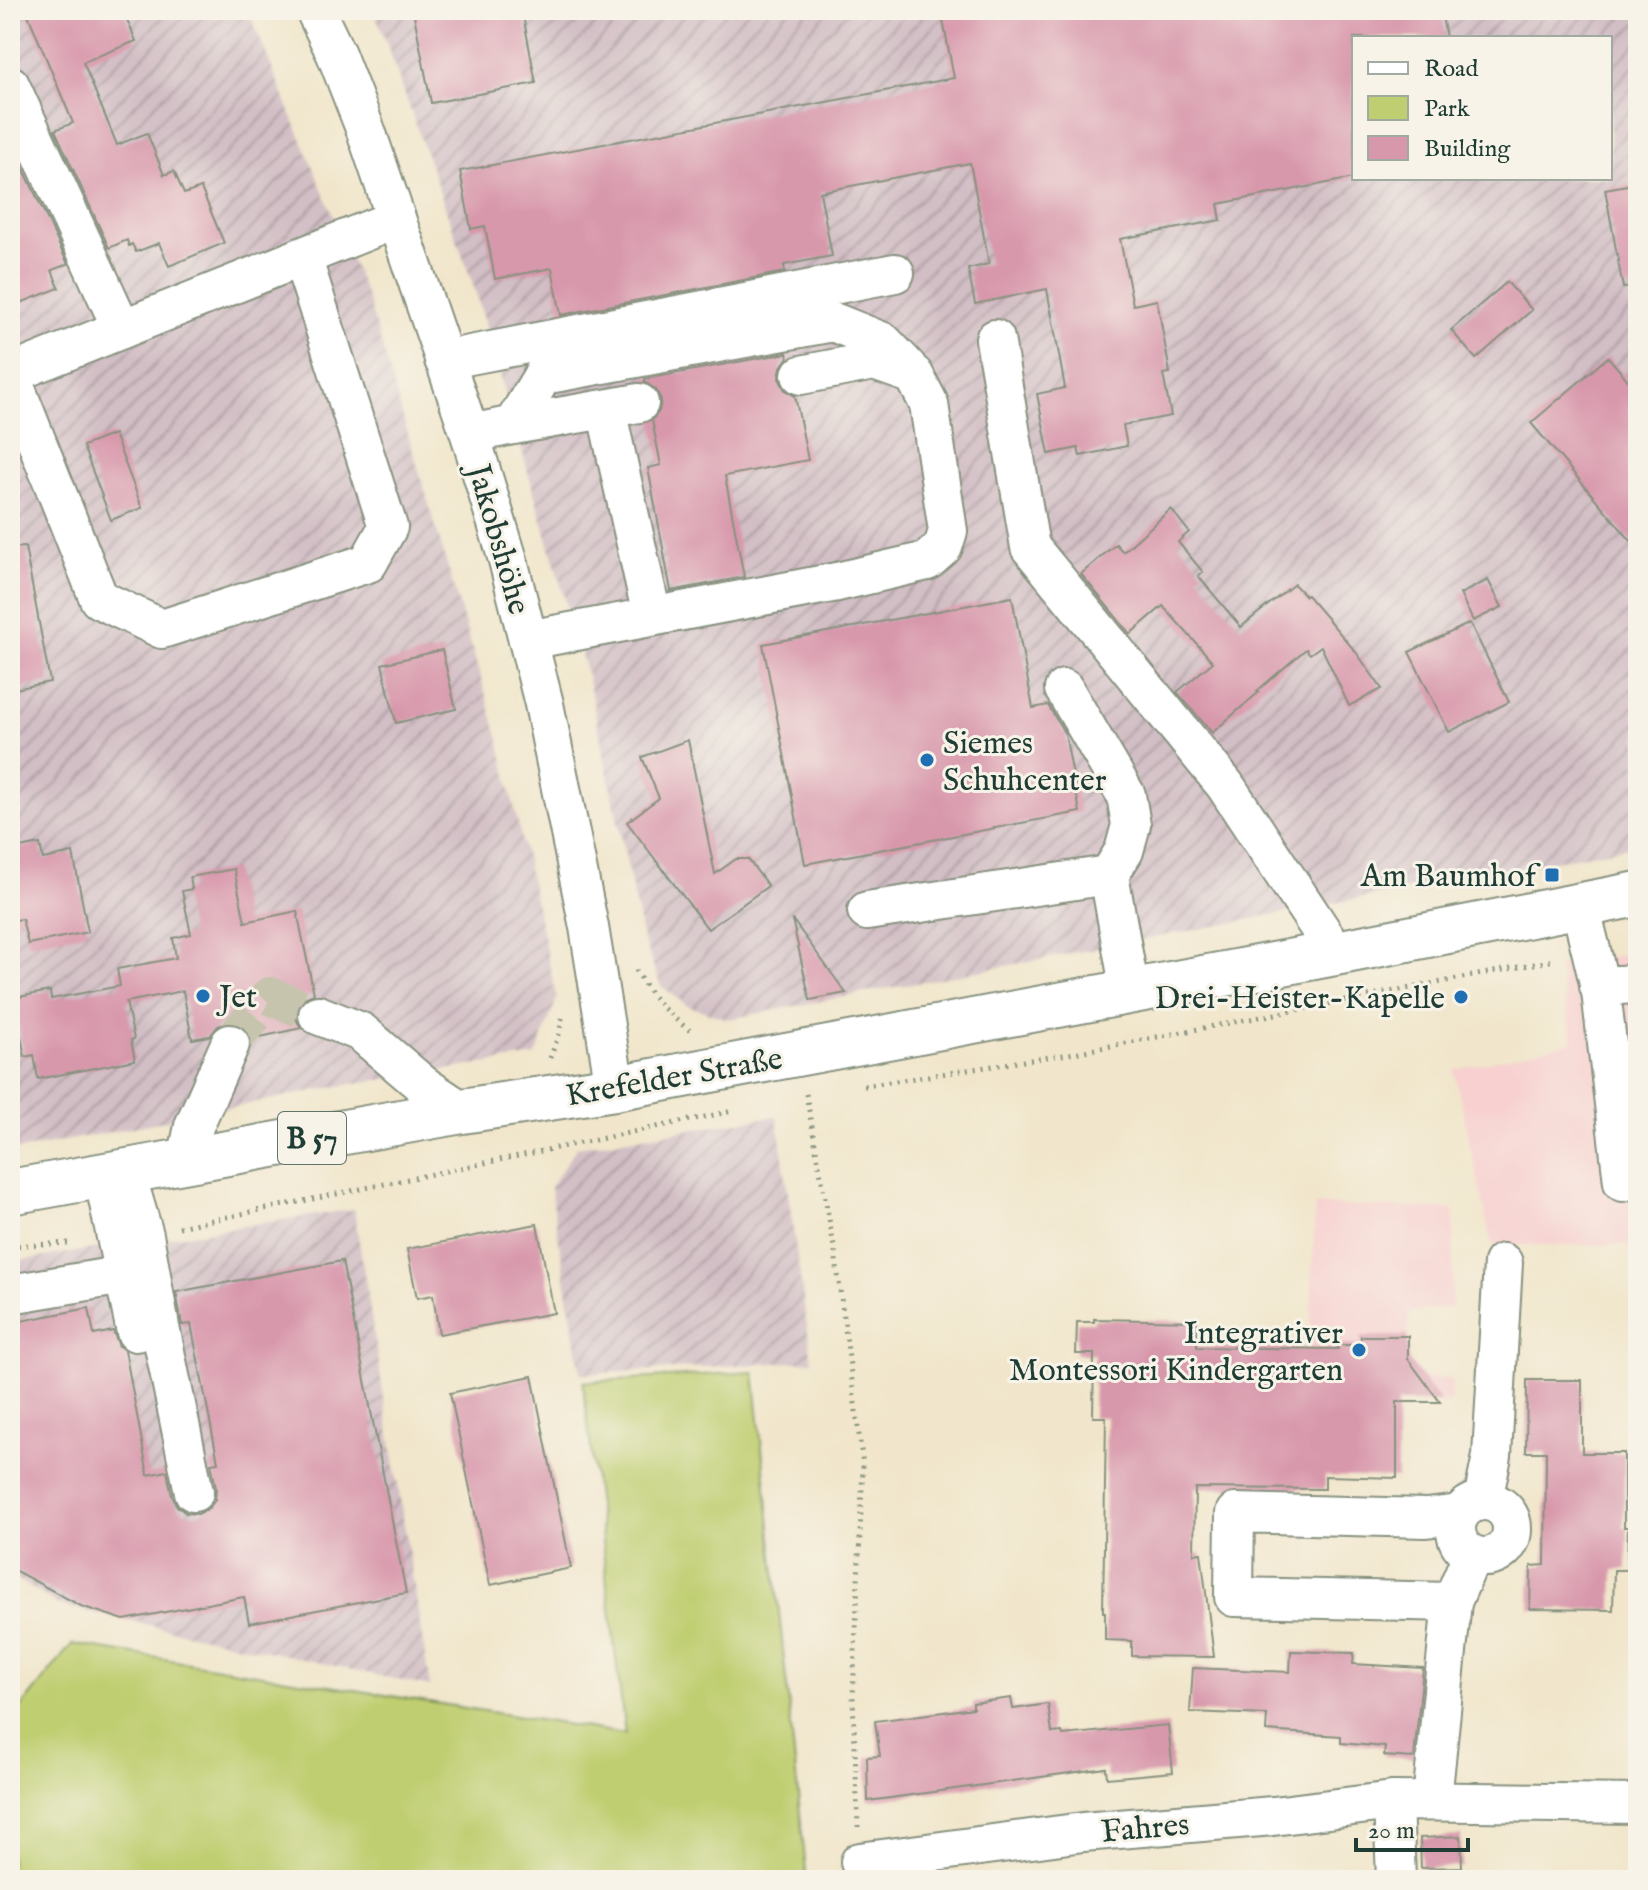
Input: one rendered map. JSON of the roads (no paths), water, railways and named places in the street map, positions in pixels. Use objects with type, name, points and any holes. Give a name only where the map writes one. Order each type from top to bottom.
[{"type":"main road","name":"Krefelder Straße","points":[[10,1192],[462,1111],[615,1088],[802,1075],[1130,992],[1638,894]]},
{"type":"street","name":"Jakobshöhe","points":[[315,10],[366,131],[470,434],[508,560],[544,704],[589,927],[615,1088]]},
{"type":"street","points":[[10,85],[122,329]]},
{"type":"street","points":[[302,257],[388,527],[368,563],[162,629],[99,599],[10,374],[396,219]]},
{"type":"street","points":[[444,360],[895,273]]},
{"type":"street","points":[[513,425],[543,375],[833,322],[883,342],[914,375],[929,404],[948,531],[943,547],[927,561],[528,640]]},
{"type":"street","points":[[995,339],[1030,547],[1225,785],[1336,953]]},
{"type":"street","points":[[801,375],[874,361],[914,375]]},
{"type":"street","points":[[470,434],[622,406],[652,616]]},
{"type":"street","points":[[1064,689],[1126,795],[1131,825],[1124,851],[1109,875],[1130,992]]},
{"type":"street","points":[[867,911],[1109,875]]},
{"type":"street","points":[[1580,905],[1595,969],[1623,1182]]},
{"type":"street","points":[[1595,969],[1638,984]]},
{"type":"street","points":[[318,1015],[361,1032],[423,1085],[462,1111]]},
{"type":"street","points":[[187,1160],[194,1126],[230,1044]]},
{"type":"street","points":[[114,1173],[161,1452]]},
{"type":"street","points":[[10,1294],[128,1250]]},
{"type":"street","points":[[128,1250],[160,1327],[194,1492]]},
{"type":"street","points":[[1452,1602],[1234,1597],[1235,1513],[1426,1518],[1472,1507],[1501,1506],[1512,1521],[1511,1540],[1506,1548],[1499,1554],[1481,1558],[1464,1549],[1456,1532],[1456,1523],[1472,1507],[1492,1456],[1503,1263]]},
{"type":"street","points":[[1432,1800],[1452,1602],[1472,1555]]},
{"type":"street","points":[[1393,1801],[1396,1880]]},
{"type":"street","name":"Fahres","points":[[860,1862],[1083,1832],[1273,1816],[1393,1801],[1638,1804]]},
{"type":"tunnel","points":[[230,1044],[270,996],[318,1015]]},
{"type":"place","name":"Siemes Schuhcenter","points":[[927,760]]},
{"type":"place","name":"Am Baumhof","points":[[1552,875]]},
{"type":"place","name":"Jet","points":[[203,996]]},
{"type":"place","name":"Drei-Heister-Kapelle","points":[[1461,997]]},
{"type":"place","name":"Integrativer Montessori Kindergarten","points":[[1359,1350]]}]
